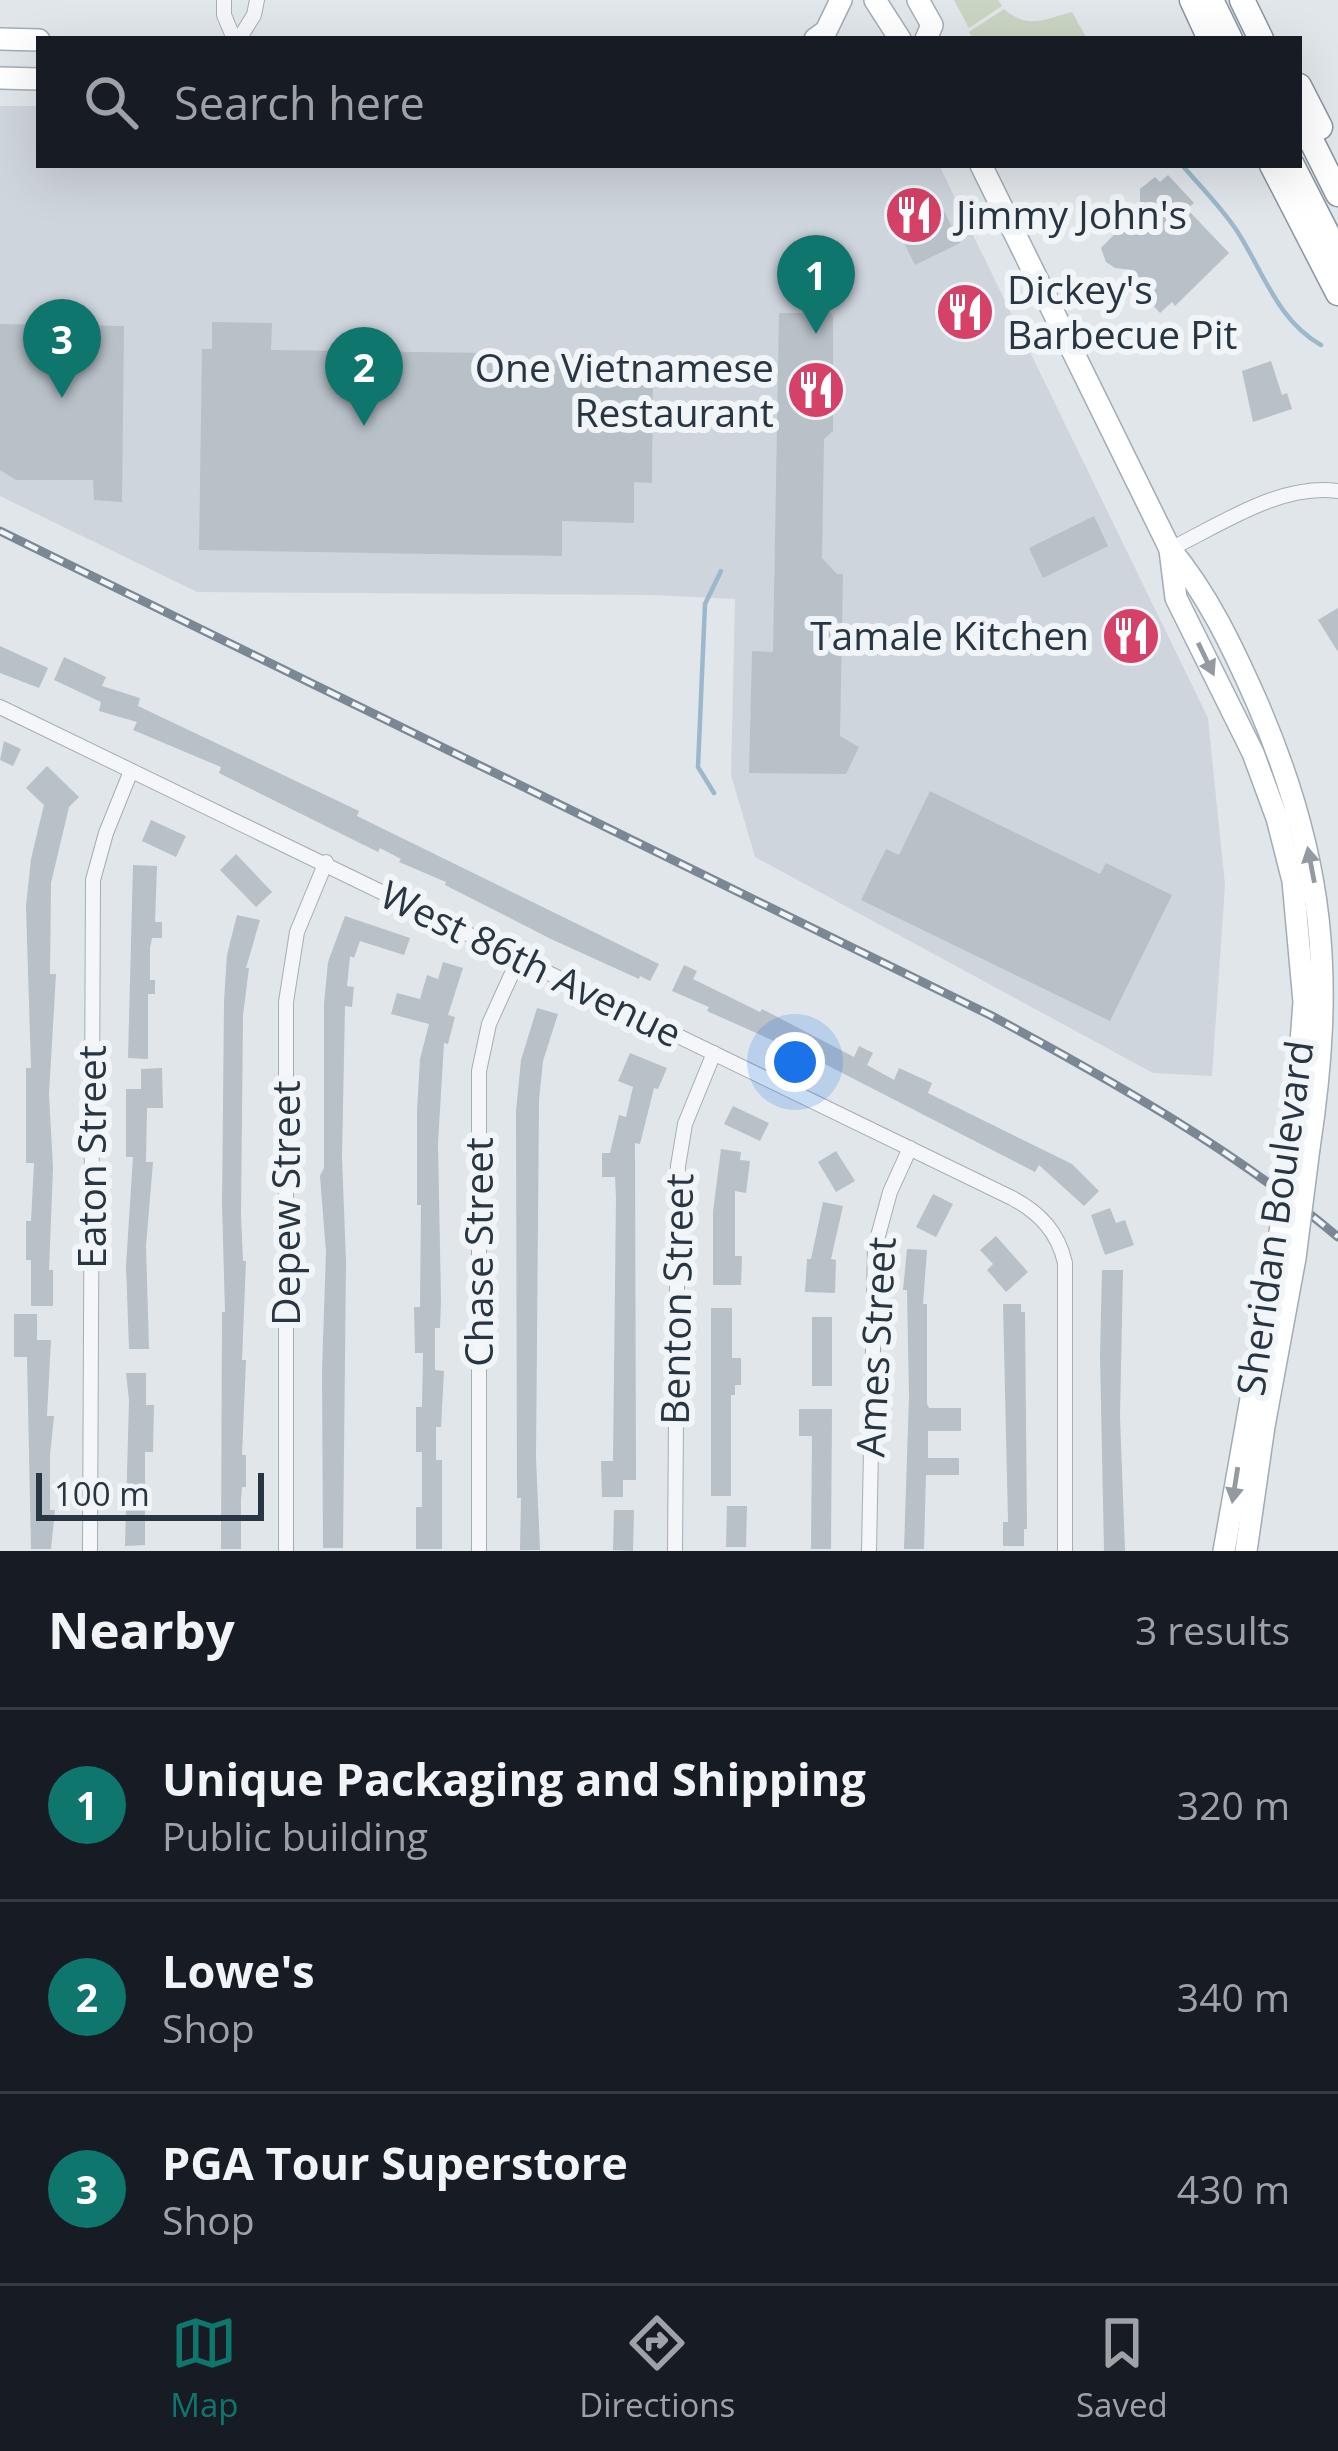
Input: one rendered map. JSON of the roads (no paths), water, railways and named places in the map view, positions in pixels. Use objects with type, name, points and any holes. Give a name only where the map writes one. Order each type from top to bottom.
[{"type":"highway","points":[[1192,0],[1209,36]]},
{"type":"highway","points":[[1211,0],[1229,36]]},
{"type":"highway","points":[[1242,0],[1260,36]]},
{"type":"highway","points":[[1256,0],[1273,36]]},
{"type":"highway","points":[[1302,92],[1338,161]]},
{"type":"highway","points":[[1302,122],[1338,194]]},
{"type":"highway","points":[[1274,168],[1338,293]]},
{"type":"highway","points":[[1294,168],[1338,254]]},
{"type":"main road","points":[[819,36],[841,0]]},
{"type":"main road","points":[[874,0],[898,36]]},
{"type":"main road","points":[[918,0],[932,25],[927,36]]},
{"type":"main road","points":[[0,39],[36,40]]},
{"type":"main road","points":[[0,78],[36,79]]},
{"type":"main road","name":"Sheridan Boulevard","points":[[982,168],[1170,549],[1202,588],[1249,683],[1275,744],[1309,854],[1324,956],[1324,1018],[1301,1142],[1246,1551]]},
{"type":"main road","points":[[995,168],[998,199]]},
{"type":"main road","name":"Sheridan Boulevard","points":[[1224,1551],[1286,1252]]},
{"type":"street","points":[[224,0],[224,15],[235,36]]},
{"type":"street","points":[[239,36],[254,15],[257,0]]},
{"type":"street","points":[[1170,549],[1284,496],[1338,491]]},
{"type":"street","name":"West 86th Avenue","points":[[0,706],[1027,1205],[1055,1233],[1063,1253],[1065,1551]]},
{"type":"street","name":"Eaton Street","points":[[90,1551],[93,880],[131,771]]},
{"type":"street","name":"Depew Street","points":[[286,1551],[286,1003],[297,932],[326,862]]},
{"type":"street","name":"Chase Street","points":[[479,1551],[479,1070],[489,1024],[518,960]]},
{"type":"street","name":"Benton Street","points":[[675,1551],[676,1180],[686,1124],[714,1052]]},
{"type":"street","name":"Ames Street","points":[[869,1551],[874,1247],[890,1192],[910,1148]]},
{"type":"waterway","points":[[1185,168],[1231,222],[1282,308],[1321,345]]},
{"type":"waterway","points":[[714,793],[698,767],[705,604],[721,571]]},
{"type":"railway","points":[[0,531],[990,1015],[1170,1117],[1256,1174],[1338,1237]]},
{"type":"place","name":"Jimmy John's","points":[[914,215]]},
{"type":"place","name":"Dickey's Barbecue Pit","points":[[965,312]]},
{"type":"place","name":"Unique Packaging and Shipping","points":[[816,334]]},
{"type":"place","name":"One Vietnamese Restaurant","points":[[816,390]]},
{"type":"place","name":"PGA Tour Superstore","points":[[62,398]]},
{"type":"place","name":"Lowe's","points":[[364,426]]},
{"type":"place","name":"Tamale Kitchen","points":[[1131,636]]}]
